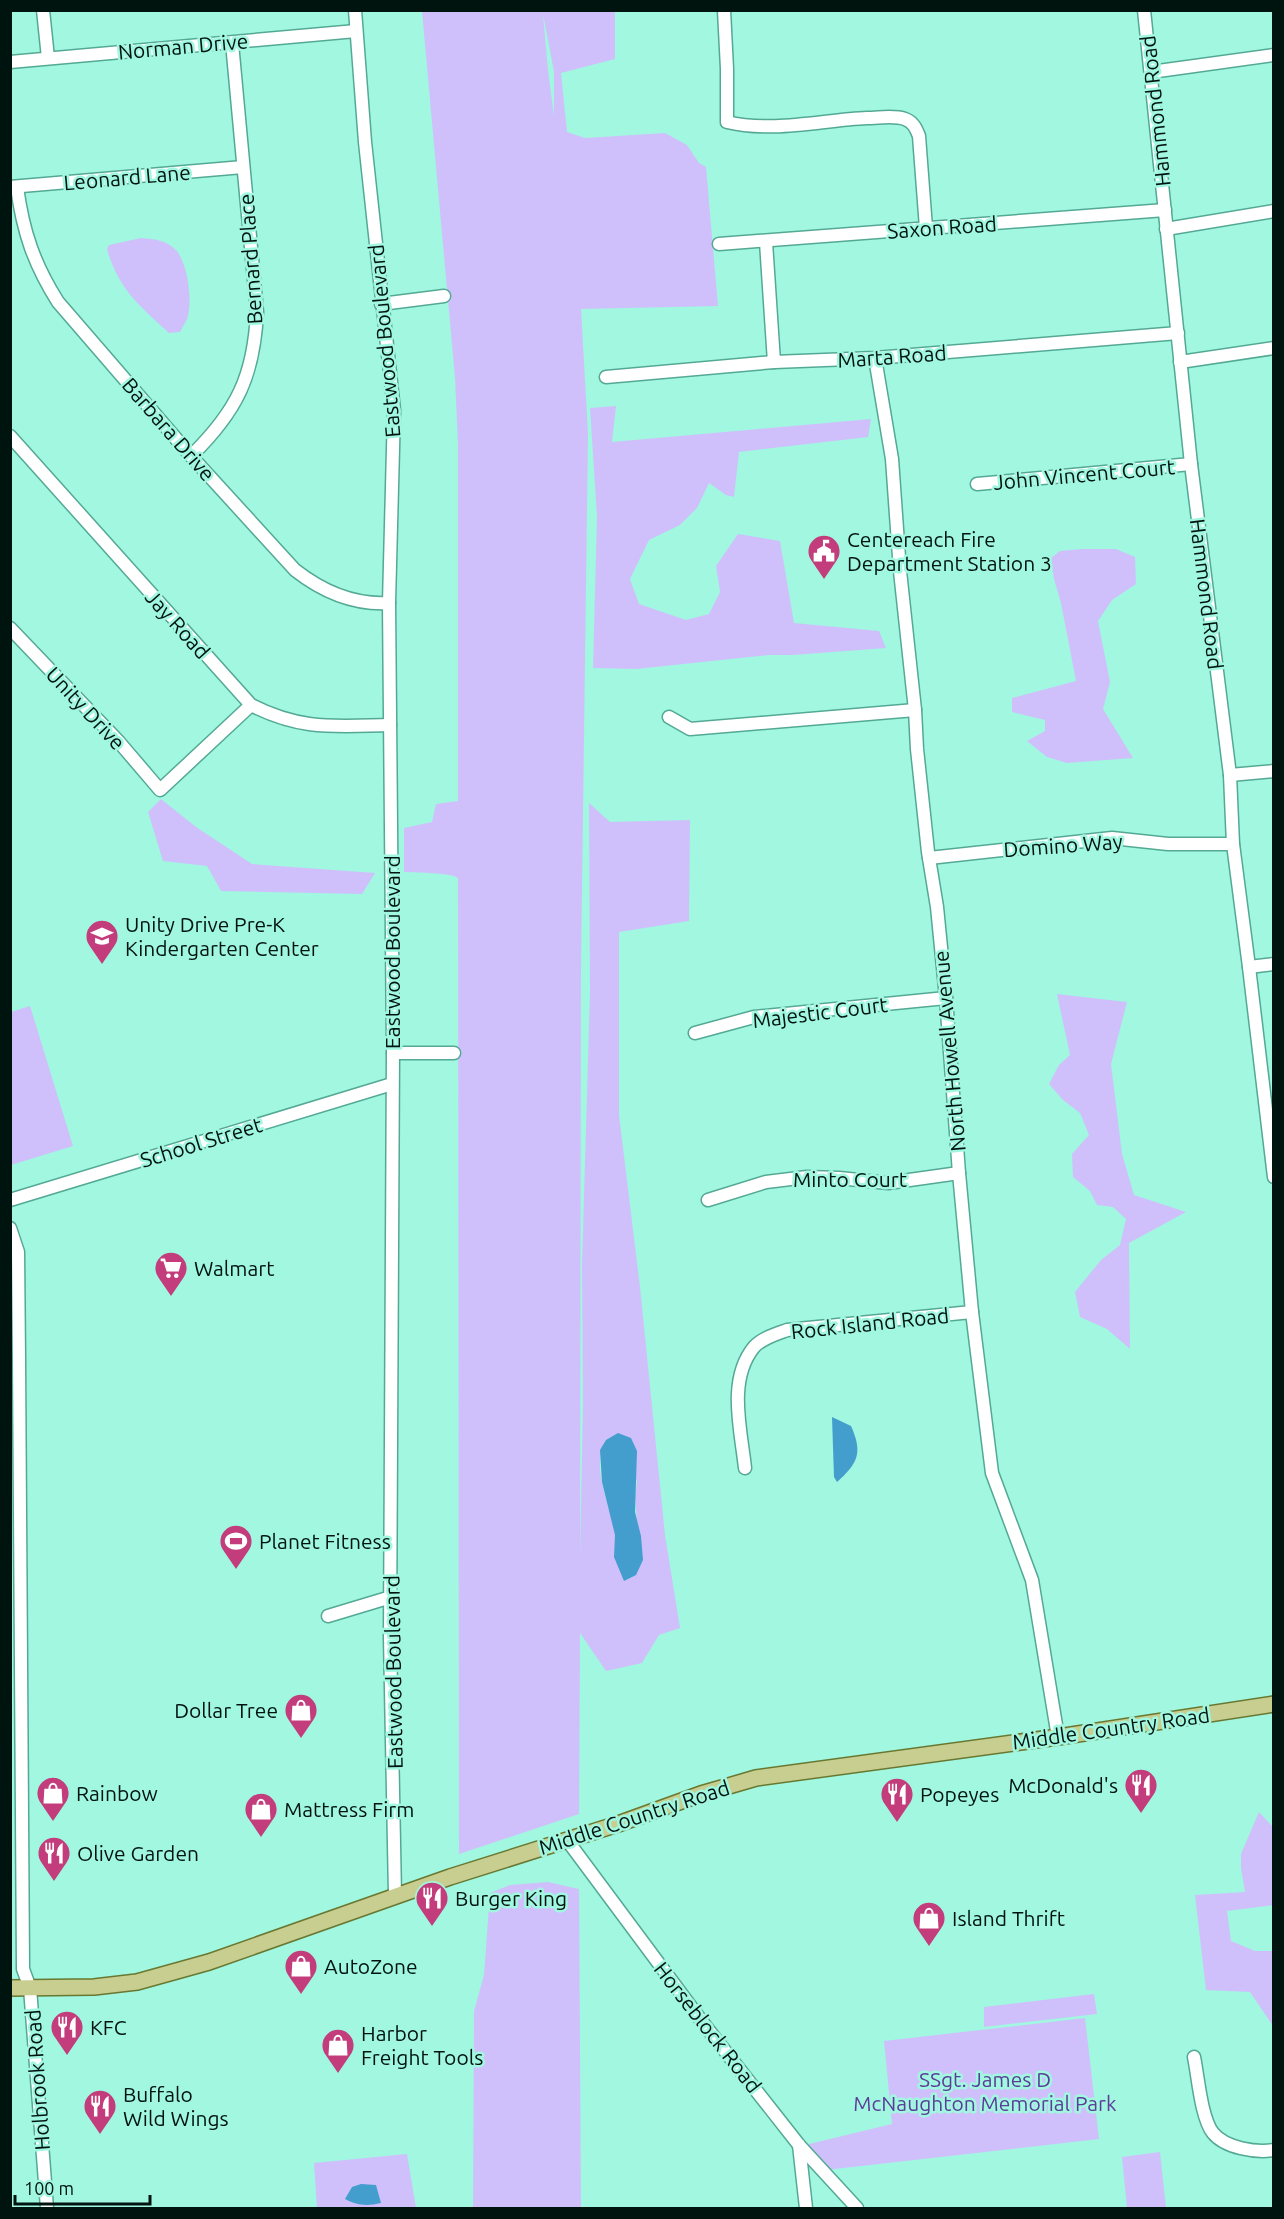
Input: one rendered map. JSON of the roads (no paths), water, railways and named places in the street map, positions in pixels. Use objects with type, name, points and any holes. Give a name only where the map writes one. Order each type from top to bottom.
[{"type":"main road","name":"Middle Country Road","points":[[10,1988],[94,1987],[136,1982],[209,1962],[395,1896],[618,1824],[701,1794],[756,1778],[1058,1737],[1274,1704]]},
{"type":"street","points":[[43,10],[48,58]]},
{"type":"street","name":"Eastwood Boulevard","points":[[355,10],[381,304],[394,410],[389,603],[393,1053],[391,1598],[395,1896]]},
{"type":"street","points":[[724,10],[728,69],[728,122],[747,127],[846,119],[899,117],[907,119],[914,125],[919,136],[926,228]]},
{"type":"street","name":"Hammond Road","points":[[1144,10],[1191,464],[1230,776],[1233,844],[1274,1177]]},
{"type":"street","name":"Norman Drive","points":[[10,62],[356,30]]},
{"type":"street","name":"Bernard Place","points":[[191,456],[227,417],[235,403],[249,373],[256,335],[256,302],[232,42]]},
{"type":"street","points":[[1151,72],[1274,55]]},
{"type":"street","name":"Leonard Lane","points":[[14,187],[243,167]]},
{"type":"street","name":"Barbara Drive","points":[[14,187],[28,243],[41,275],[58,302],[191,456],[304,577],[344,598],[369,604],[389,603]]},
{"type":"street","name":"Saxon Road","points":[[719,244],[1165,210]]},
{"type":"street","points":[[1166,229],[1274,211]]},
{"type":"street","points":[[766,242],[774,362]]},
{"type":"street","points":[[381,304],[444,296]]},
{"type":"street","name":"Marta Road","points":[[606,377],[774,362],[875,358],[1178,333]]},
{"type":"street","points":[[1180,362],[1274,348]]},
{"type":"street","name":"North Howell Avenue","points":[[875,358],[892,459],[917,749],[946,998],[972,1312],[992,1473],[1032,1580],[1058,1737]]},
{"type":"street","name":"Jay Road","points":[[10,436],[251,705],[282,719],[310,725],[390,725]]},
{"type":"street","name":"John Vincent Court","points":[[977,484],[1191,464]]},
{"type":"street","name":"Unity Drive","points":[[10,628],[119,742],[160,790],[251,705]]},
{"type":"street","points":[[669,717],[690,729],[915,710]]},
{"type":"street","points":[[1230,776],[1274,771]]},
{"type":"street","name":"Domino Way","points":[[929,858],[1113,838],[1168,844],[1233,844]]},
{"type":"street","points":[[1249,967],[1274,963]]},
{"type":"street","name":"Majestic Court","points":[[695,1033],[754,1017],[946,998]]},
{"type":"street","points":[[393,1053],[454,1053]]},
{"type":"street","name":"School Street","points":[[10,1200],[392,1084]]},
{"type":"street","name":"Minto Court","points":[[708,1200],[766,1182],[807,1177],[888,1183],[959,1173]]},
{"type":"street","name":"Holbrook Road","points":[[10,1228],[18,1251],[23,1970],[30,1988],[47,2208]]},
{"type":"street","name":"Rock Island Road","points":[[745,1468],[737,1387],[754,1347],[766,1338],[786,1330],[972,1312]]},
{"type":"street","points":[[328,1616],[391,1598]]},
{"type":"street","name":"Horseblock Road","points":[[567,1840],[703,2023],[799,2145],[857,2208]]},
{"type":"street","points":[[1194,2057],[1203,2109],[1213,2133],[1237,2149],[1274,2150]]},
{"type":"street","points":[[799,2145],[806,2208]]},
{"type":"water","points":[[832,1417],[851,1426],[857,1443],[854,1463],[837,1482],[834,1477]]},
{"type":"water","points":[[618,1433],[631,1438],[637,1451],[635,1512],[641,1536],[643,1560],[636,1575],[624,1581],[614,1557],[615,1535],[602,1482],[600,1450],[606,1440]]},
{"type":"water","points":[[361,2184],[376,2185],[381,2203],[363,2205],[345,2199],[352,2187]]},
{"type":"place","name":"Centereach Fire Department Station 3","points":[[824,580]]},
{"type":"place","name":"Unity Drive Pre-K Kindergarten Center","points":[[102,965]]},
{"type":"place","name":"Walmart","points":[[171,1297]]},
{"type":"place","name":"Planet Fitness","points":[[236,1570]]},
{"type":"place","name":"Dollar Tree","points":[[301,1739]]},
{"type":"place","name":"McDonald's","points":[[1141,1814]]},
{"type":"place","name":"Rainbow","points":[[53,1822]]},
{"type":"place","name":"Popeyes","points":[[897,1823]]},
{"type":"place","name":"Mattress Firm","points":[[261,1838]]},
{"type":"place","name":"Olive Garden","points":[[54,1882]]},
{"type":"place","name":"Burger King","points":[[432,1927]]},
{"type":"place","name":"Island Thrift","points":[[929,1947]]},
{"type":"place","name":"AutoZone","points":[[301,1995]]},
{"type":"place","name":"KFC","points":[[67,2056]]},
{"type":"place","name":"Harbor Freight Tools","points":[[338,2074]]},
{"type":"place","name":"Buffalo Wild Wings","points":[[100,2135]]},
{"type":"park label","name":"SSgt. James D McNaughton Memorial Park","points":[[985,2091]]}]
